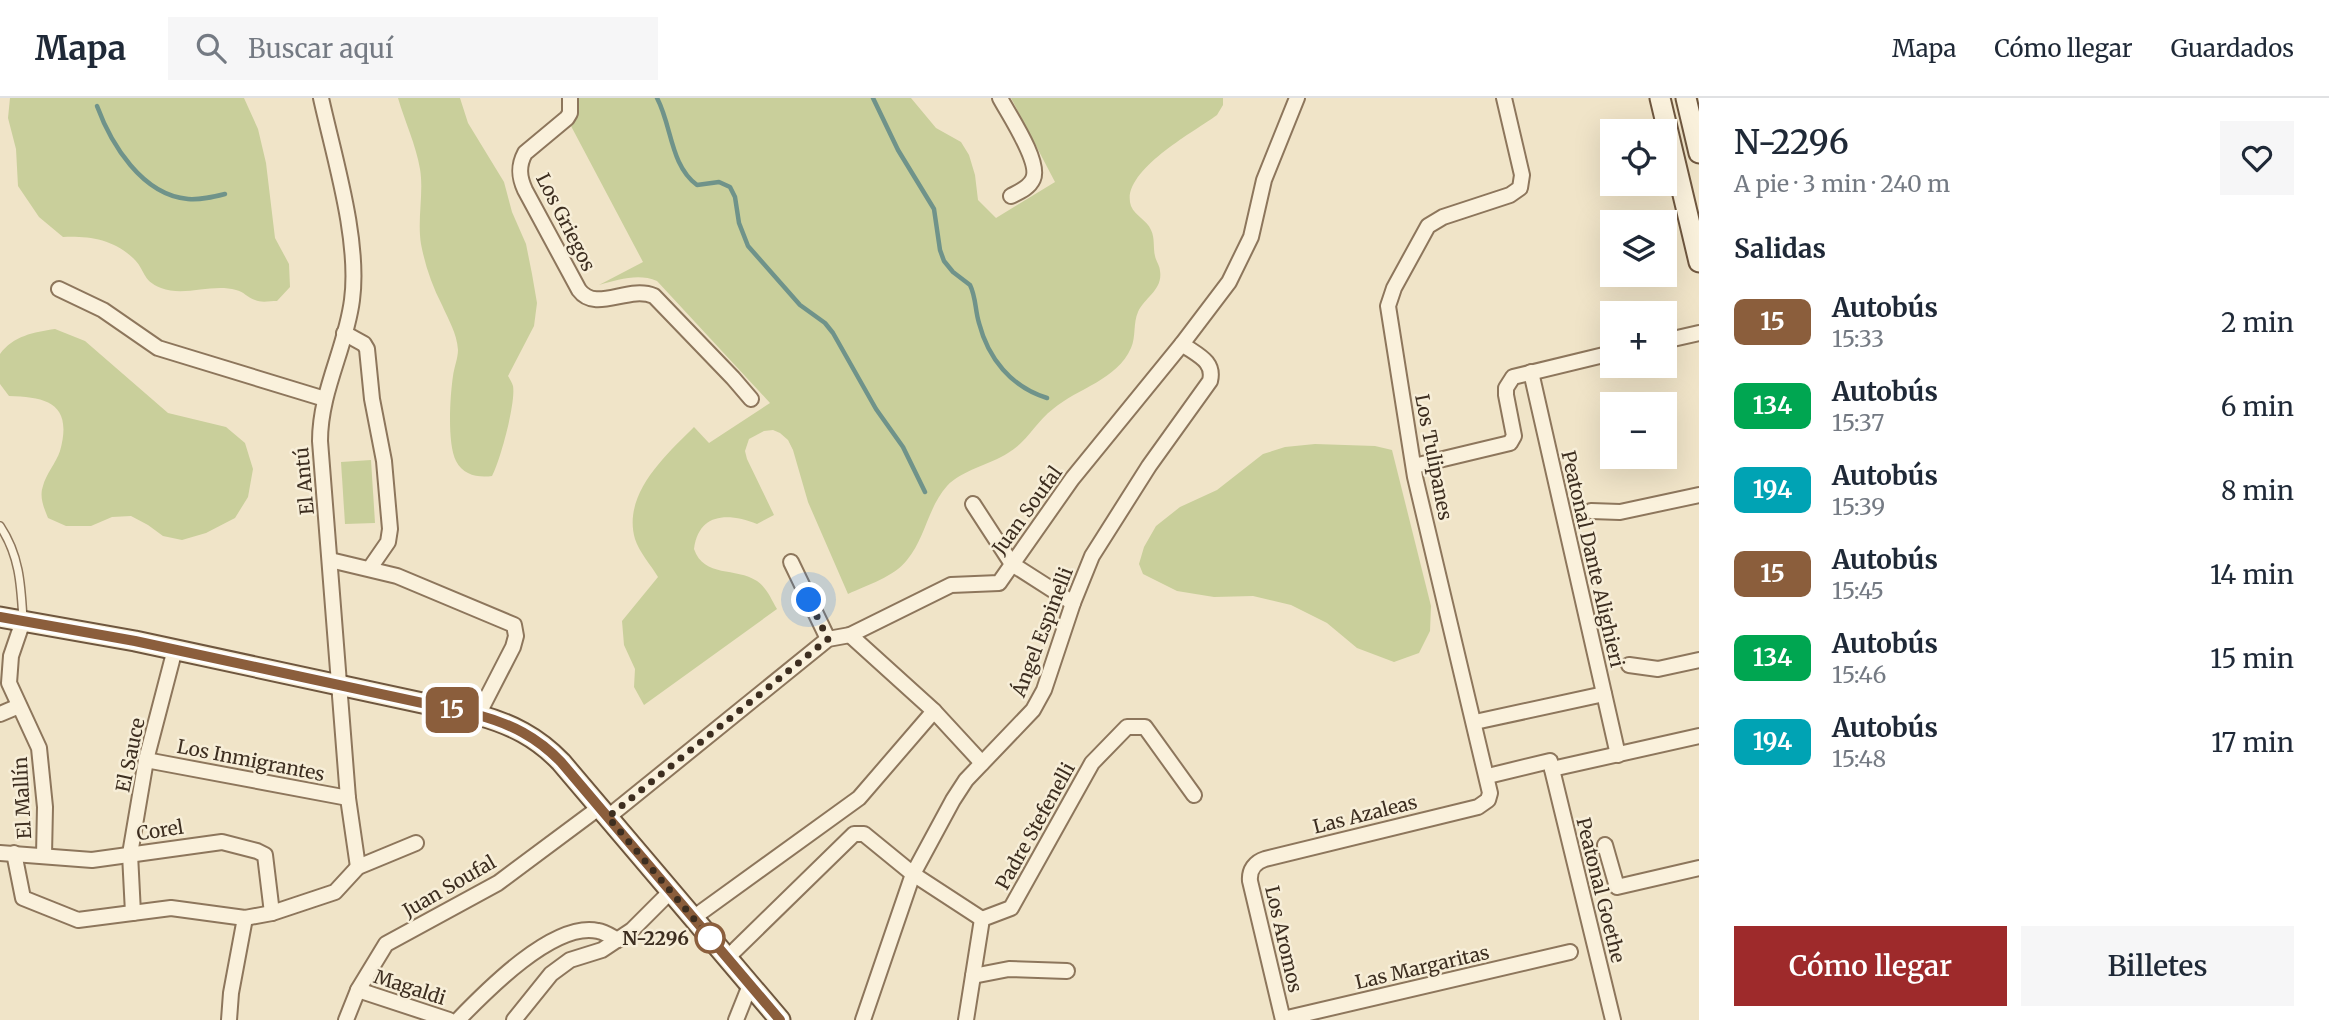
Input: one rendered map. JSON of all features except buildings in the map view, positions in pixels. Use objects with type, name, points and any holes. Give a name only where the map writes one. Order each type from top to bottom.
[{"type":"main road","points":[[1660,98],[1699,262]]},
{"type":"main road","points":[[1686,98],[1699,153]]},
{"type":"main road","points":[[0,617],[175,649],[478,715],[515,727],[532,737],[561,762],[780,1020]]},
{"type":"street","name":"El Antú","points":[[321,98],[354,261],[352,302],[320,418],[320,441],[348,798],[358,867]]},
{"type":"street","name":"Los Griegos","points":[[570,98],[570,113],[567,118],[525,153],[521,159],[520,174],[525,190],[579,290],[594,300],[629,292],[654,296],[751,399]]},
{"type":"street","points":[[1000,98],[1031,156],[1035,171],[1031,183],[1011,196]]},
{"type":"street","name":"Juan Soufal","points":[[346,1020],[358,990],[386,944],[498,883],[604,812],[828,639],[850,635],[951,585],[999,583],[1072,479],[1229,282],[1251,237],[1264,180],[1297,98]]},
{"type":"street","name":"Los Tulipanes","points":[[1488,800],[1488,776],[1414,466],[1389,316],[1390,297],[1428,226],[1443,217],[1510,195],[1520,188],[1521,175],[1504,98]]},
{"type":"street","points":[[59,289],[103,310],[158,348],[325,399]]},
{"type":"street","points":[[344,333],[364,344],[367,349],[372,399],[384,461],[390,538],[370,568]]},
{"type":"street","points":[[1677,338],[1699,333]]},
{"type":"street","name":"Ángel Espinelli","points":[[863,1020],[913,874],[953,800],[982,763],[1034,710],[1053,668],[1073,603],[1092,556],[1109,527],[1210,381],[1210,363],[1182,344]]},
{"type":"street","points":[[1414,466],[1510,443],[1514,436],[1506,401],[1506,388],[1513,377],[1600,356]]},
{"type":"street","name":"Peatonal Dante Alighieri","points":[[1531,372],[1618,755]]},
{"type":"street","points":[[1591,511],[1620,512],[1699,495]]},
{"type":"street","points":[[973,504],[1012,564],[1073,603]]},
{"type":"street","points":[[330,560],[370,568],[412,582],[514,625],[516,636],[513,647],[478,715]]},
{"type":"street","points":[[791,562],[828,639]]},
{"type":"street","name":"El Mallín","points":[[23,621],[5,680],[9,683],[39,748],[45,807],[44,855]]},
{"type":"street","points":[[850,635],[934,711],[982,763]]},
{"type":"street","name":"El Sauce","points":[[133,913],[130,854],[146,760],[175,649]]},
{"type":"street","points":[[1629,665],[1658,669],[1699,660]]},
{"type":"street","points":[[1475,722],[1604,694]]},
{"type":"street","points":[[0,713],[19,706]]},
{"type":"street","points":[[693,918],[859,798],[934,711]]},
{"type":"street","name":"Padre Stefenelli","points":[[982,919],[1011,908],[1092,763],[1127,727],[1145,727],[1194,795]]},
{"type":"street","points":[[1488,776],[1550,761],[1552,769],[1699,736]]},
{"type":"street","name":"Los Inmigrantes","points":[[146,760],[348,798]]},
{"type":"street","name":"Peatonal Goethe","points":[[1552,769],[1613,1020]]},
{"type":"street","name":"Las Azaleas","points":[[1253,867],[1265,859],[1478,807],[1488,800]]},
{"type":"street","points":[[727,958],[854,834],[864,834],[913,874],[982,919],[966,1020]]},
{"type":"street","name":"Corel","points":[[7,853],[92,860],[222,842],[265,855],[272,913]]},
{"type":"street","points":[[7,853],[23,898],[78,920],[171,908],[244,918],[272,913],[335,892],[358,867],[416,843]]},
{"type":"street","points":[[1605,845],[1617,887],[1699,868]]},
{"type":"street","name":"Los Aromos","points":[[1253,867],[1250,880],[1283,1020]]},
{"type":"street","points":[[514,1020],[551,974],[570,960],[602,950],[618,940],[632,930],[671,891]]},
{"type":"street","points":[[229,1020],[244,918]]},
{"type":"street","points":[[457,1020],[529,954],[567,934],[597,931],[618,940]]},
{"type":"street","name":"Las Margaritas","points":[[1283,1020],[1570,952]]},
{"type":"street","points":[[973,975],[1009,969],[1067,971]]},
{"type":"street","points":[[736,1020],[750,985]]},
{"type":"street","name":"Magaldi","points":[[358,990],[450,1020]]},
{"type":"lane","points":[[0,526],[12,545],[18,563],[23,621]]},
{"type":"green space","points":[[10,98],[244,98],[258,129],[266,163],[275,238],[289,264],[290,287],[277,301],[266,302],[227,288],[170,290],[150,282],[133,258],[109,243],[91,238],[63,237],[39,217],[18,186],[16,149],[8,118]]},
{"type":"green space","points":[[398,98],[460,98],[468,123],[504,182],[512,212],[526,244],[537,303],[534,326],[508,376],[513,386],[510,418],[492,476],[476,476],[467,472],[459,466],[453,453],[450,407],[457,344],[452,326],[432,283],[423,252],[420,235],[420,169]]},
{"type":"green space","points":[[578,98],[911,98],[936,128],[961,142],[969,155],[975,175],[978,200],[996,218],[1055,182],[1011,98],[1223,98],[1223,105],[1217,115],[1177,142],[1147,167],[1130,193],[1131,206],[1147,223],[1152,233],[1160,278],[1138,312],[1133,344],[1125,359],[1107,376],[1053,409],[1015,448],[953,480],[935,503],[913,552],[895,571],[848,594],[808,502],[788,440],[773,430],[764,431],[749,439],[745,451],[747,459],[774,515],[757,524],[726,517],[709,522],[697,537],[694,549],[705,564],[757,581],[777,609],[644,705],[634,687],[635,669],[624,645],[622,621],[658,577],[635,539],[635,506],[641,491],[660,463],[694,427],[709,443],[770,403],[657,281],[635,277],[599,285],[643,262],[571,126],[579,111]]},
{"type":"green space","points":[[55,329],[85,341],[168,413],[226,427],[245,443],[253,469],[248,497],[235,518],[206,533],[182,540],[163,536],[131,516],[112,517],[91,526],[66,526],[48,518],[42,490],[60,451],[63,423],[60,413],[46,401],[9,396],[0,384],[0,354],[18,339],[32,333]]},
{"type":"green space","points":[[1315,444],[1375,446],[1392,450],[1431,606],[1430,631],[1419,653],[1394,662],[1357,648],[1327,623],[1291,605],[1253,596],[1214,597],[1177,591],[1143,574],[1139,564],[1144,547],[1156,526],[1180,507],[1217,490],[1263,454],[1285,447]]},
{"type":"green space","points":[[371,460],[375,523],[345,524],[341,462]]},
{"type":"waterway","points":[[657,98],[681,167],[697,185],[719,182],[730,187],[748,246],[800,305],[825,323],[833,333],[876,409],[903,447],[925,492]]},
{"type":"waterway","points":[[873,98],[898,150],[934,209],[944,261],[970,285],[988,348],[1012,379],[1022,387],[1047,398]]},
{"type":"waterway","points":[[97,106],[111,136],[130,165],[156,188],[188,199],[225,194]]},
{"type":"bus line","name":"15","points":[[0,617],[155,645],[478,715],[515,727],[547,748],[561,762],[780,1020]]},
{"type":"place","name":"N-2296","points":[[710,938]]},
{"type":"route","points":[[710,938],[608,817],[828,639],[809,600]]}]
